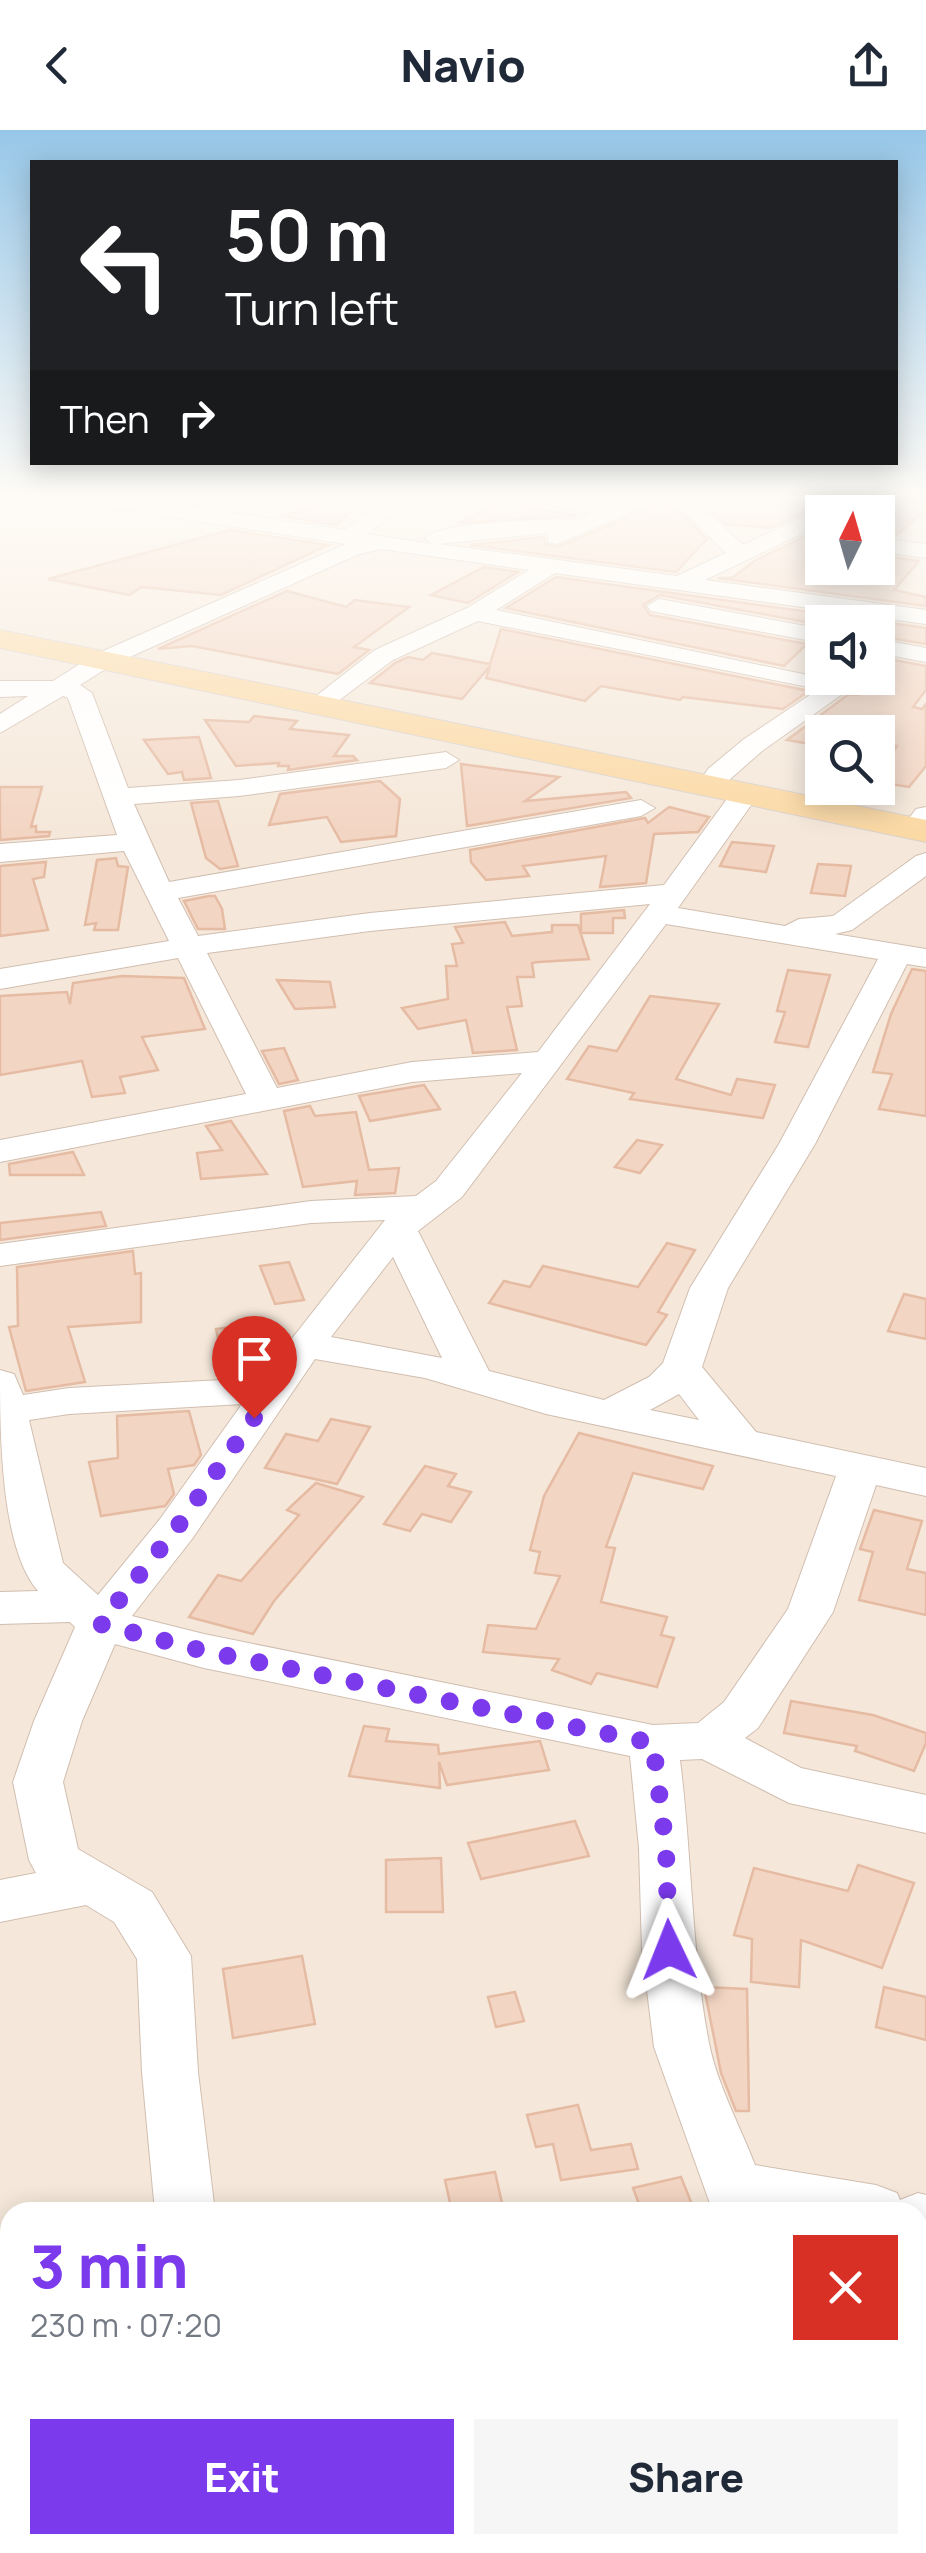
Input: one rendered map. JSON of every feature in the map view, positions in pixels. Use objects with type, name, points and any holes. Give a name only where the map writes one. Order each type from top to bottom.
[{"type":"main road","points":[[0,628],[111,656],[925,820]]},
{"type":"main road","points":[[0,639],[330,696],[732,784]]},
{"type":"street","points":[[0,725],[111,656],[223,606]]},
{"type":"street","points":[[330,696],[384,656],[483,606]]},
{"type":"street","points":[[684,606],[805,632]]},
{"type":"street","points":[[845,606],[926,617]]},
{"type":"street","points":[[474,613],[805,674]]},
{"type":"street","points":[[895,653],[926,655]]},
{"type":"street","points":[[0,689],[61,688],[80,693],[92,737],[134,842],[266,1100]]},
{"type":"street","points":[[184,2202],[164,1956],[133,1907],[55,1860],[38,1782],[90,1615],[176,1529],[305,1345],[412,1217],[449,1189],[549,1061],[667,903],[753,745],[828,695]]},
{"type":"street","points":[[119,797],[239,788],[446,760]]},
{"type":"street","points":[[158,893],[641,808]]},
{"type":"street","points":[[0,853],[134,842]]},
{"type":"street","points":[[848,935],[926,862]]},
{"type":"street","points":[[0,979],[98,966],[188,947],[521,906],[667,903],[775,930],[848,935],[911,956],[709,1288],[682,1368],[662,1386],[609,1415]]},
{"type":"street","points":[[0,1151],[412,1072],[549,1061]]},
{"type":"street","points":[[0,1256],[311,1212],[412,1217]]},
{"type":"street","points":[[412,1217],[471,1376]]},
{"type":"street","points":[[305,1345],[471,1376],[546,1401],[926,1482]]},
{"type":"street","points":[[682,1368],[702,1398],[742,1443]]},
{"type":"street","points":[[90,1615],[42,1568],[4,1396],[69,1401],[273,1390]]},
{"type":"street","points":[[708,1741],[741,1715],[810,1612],[860,1468]]},
{"type":"street","points":[[0,1608],[90,1615],[204,1651],[653,1743],[708,1741],[789,1784],[926,1814]]},
{"type":"street","points":[[653,1743],[666,1848],[669,1950],[682,2047],[739,2200]]},
{"type":"street","points":[[0,1901],[92,1883]]},
{"type":"shaded area","points":[[0,606],[805,606],[805,695],[895,695],[895,606],[926,606],[926,2202],[0,2202]]},
{"type":"building","points":[[253,606],[409,607],[354,647],[369,650],[338,674],[192,646],[158,649]]},
{"type":"building","points":[[644,606],[650,615],[805,644],[784,666],[506,608]]},
{"type":"building","points":[[720,606],[805,611],[805,622]]},
{"type":"building","points":[[895,624],[926,628],[926,644],[895,639]]},
{"type":"building","points":[[501,629],[805,690],[805,694],[783,709],[683,697],[680,700],[601,686],[585,701],[486,678],[490,666],[462,699],[370,683],[395,663],[408,657],[423,660],[432,653],[490,664]]},
{"type":"building","points":[[895,660],[926,666],[926,690],[913,707],[922,709],[926,704],[926,766],[909,787],[895,785],[895,715],[821,715],[848,695],[895,695]]},
{"type":"building","points":[[254,716],[297,721],[290,729],[349,735],[334,756],[353,756],[357,760],[288,770],[289,766],[278,766],[279,763],[236,766],[205,720],[249,722]]},
{"type":"building","points":[[805,727],[805,743],[787,740]]},
{"type":"building","points":[[199,737],[211,778],[184,780],[182,772],[168,774],[144,740]]},
{"type":"building","points":[[461,764],[559,777],[525,801],[626,792],[631,798],[467,826]]},
{"type":"building","points":[[380,781],[400,799],[396,836],[341,842],[327,817],[269,825],[280,794]]},
{"type":"building","points":[[0,787],[42,787],[31,827],[36,826],[36,832],[50,832],[49,836],[0,840]]},
{"type":"building","points":[[218,801],[238,866],[220,869],[206,858],[191,803]]},
{"type":"building","points":[[669,807],[709,817],[698,832],[654,834],[646,883],[600,887],[606,856],[523,866],[529,876],[486,880],[471,862],[470,850],[645,818],[648,823]]},
{"type":"building","points":[[732,842],[774,846],[766,872],[720,866]]},
{"type":"building","points":[[116,858],[118,866],[128,867],[118,930],[94,930],[96,923],[85,925],[97,860]]},
{"type":"building","points":[[46,862],[44,877],[33,879],[48,930],[0,936],[0,866]]},
{"type":"building","points":[[818,864],[851,866],[845,896],[811,893]]},
{"type":"building","points":[[215,896],[222,909],[225,929],[198,929],[184,901]]},
{"type":"building","points":[[624,910],[625,918],[613,918],[613,933],[581,933],[581,914]]},
{"type":"building","points":[[505,922],[512,936],[552,932],[552,925],[578,925],[589,959],[532,963],[534,977],[517,977],[522,1006],[507,1007],[517,1050],[473,1053],[466,1020],[418,1029],[402,1008],[448,999],[446,966],[457,966],[452,944],[463,943],[455,927]]},
{"type":"building","points":[[912,969],[926,971],[926,1116],[879,1109],[892,1074],[873,1072],[891,1014]]},
{"type":"building","points":[[788,970],[830,975],[808,1047],[775,1042],[785,1012],[777,1011]]},
{"type":"building","points":[[122,976],[184,978],[205,1029],[142,1037],[158,1070],[120,1077],[125,1093],[92,1097],[82,1061],[0,1075],[0,996],[67,992],[70,1004],[73,983]]},
{"type":"building","points":[[277,980],[330,982],[335,1007],[295,1009]]},
{"type":"building","points":[[650,996],[719,1004],[676,1079],[731,1095],[737,1079],[775,1085],[763,1118],[630,1099],[634,1093],[567,1079],[589,1046],[617,1051]]},
{"type":"building","points":[[284,1048],[298,1080],[279,1084],[262,1051]]},
{"type":"building","points":[[424,1085],[440,1109],[370,1121],[359,1096]]},
{"type":"building","points":[[310,1106],[315,1116],[356,1112],[369,1170],[399,1168],[395,1193],[355,1195],[357,1181],[303,1187],[284,1111]]},
{"type":"building","points":[[231,1121],[267,1174],[201,1179],[197,1153],[222,1150],[206,1126]]},
{"type":"building","points":[[637,1140],[662,1145],[640,1173],[615,1167]]},
{"type":"building","points":[[73,1152],[84,1175],[10,1175],[9,1164]]},
{"type":"building","points":[[101,1212],[106,1226],[0,1240],[0,1223]]},
{"type":"building","points":[[667,1243],[695,1250],[658,1312],[667,1315],[646,1345],[489,1303],[504,1281],[530,1287],[543,1266],[638,1287]]},
{"type":"building","points":[[133,1251],[135,1274],[141,1273],[141,1322],[68,1327],[85,1382],[26,1391],[9,1327],[18,1326],[17,1267]]},
{"type":"building","points":[[289,1262],[304,1300],[275,1304],[260,1266]]},
{"type":"building","points":[[904,1294],[926,1299],[926,1339],[888,1331]]},
{"type":"building","points":[[255,1324],[247,1369],[216,1368],[220,1348],[216,1329]]},
{"type":"building","points":[[189,1411],[201,1455],[194,1465],[168,1469],[174,1494],[165,1506],[101,1516],[89,1462],[118,1458],[117,1416]]},
{"type":"building","points":[[331,1419],[370,1427],[337,1484],[265,1468],[286,1434],[318,1441]]},
{"type":"building","points":[[579,1433],[713,1466],[703,1489],[633,1473],[606,1547],[615,1548],[601,1602],[667,1617],[661,1635],[674,1638],[657,1687],[597,1673],[591,1684],[552,1670],[559,1659],[483,1652],[488,1625],[536,1629],[560,1576],[535,1573],[540,1552],[530,1550],[544,1496]]},
{"type":"building","points":[[425,1466],[456,1474],[448,1486],[471,1492],[451,1522],[422,1514],[410,1531],[384,1524]]},
{"type":"building","points":[[316,1483],[363,1497],[274,1601],[253,1634],[189,1617],[218,1575],[241,1581],[299,1515],[287,1510]]},
{"type":"building","points":[[874,1510],[922,1521],[907,1569],[926,1573],[926,1615],[859,1600],[873,1552],[860,1549]]},
{"type":"building","points":[[791,1701],[873,1715],[926,1733],[926,1743],[914,1771],[855,1751],[857,1746],[784,1733]]},
{"type":"building","points":[[364,1726],[389,1729],[386,1741],[438,1745],[439,1754],[540,1741],[549,1770],[447,1785],[439,1762],[440,1788],[349,1776]]},
{"type":"building","points":[[575,1821],[589,1856],[481,1879],[468,1843]]},
{"type":"building","points":[[441,1858],[443,1912],[386,1912],[386,1860]]},
{"type":"building","points":[[858,1865],[914,1883],[882,1968],[801,1940],[799,1987],[751,1982],[752,1939],[734,1935],[754,1868],[848,1891]]},
{"type":"building","points":[[302,1956],[315,2024],[233,2038],[223,1969]]},
{"type":"building","points":[[704,1987],[747,1989],[749,2111],[736,2111],[721,2073]]},
{"type":"building","points":[[884,1987],[926,1997],[926,2040],[876,2027]]},
{"type":"building","points":[[515,1992],[524,2021],[496,2027],[488,1997]]},
{"type":"building","points":[[578,2105],[591,2150],[631,2144],[638,2169],[561,2180],[553,2144],[536,2147],[527,2115]]},
{"type":"building","points":[[495,2172],[502,2202],[450,2202],[445,2180]]},
{"type":"building","points":[[681,2177],[691,2202],[638,2202],[633,2188]]},
{"type":"route","points":[[254,1418],[176,1529],[100,1624],[204,1651],[653,1743],[666,1848],[669,1950]]}]
